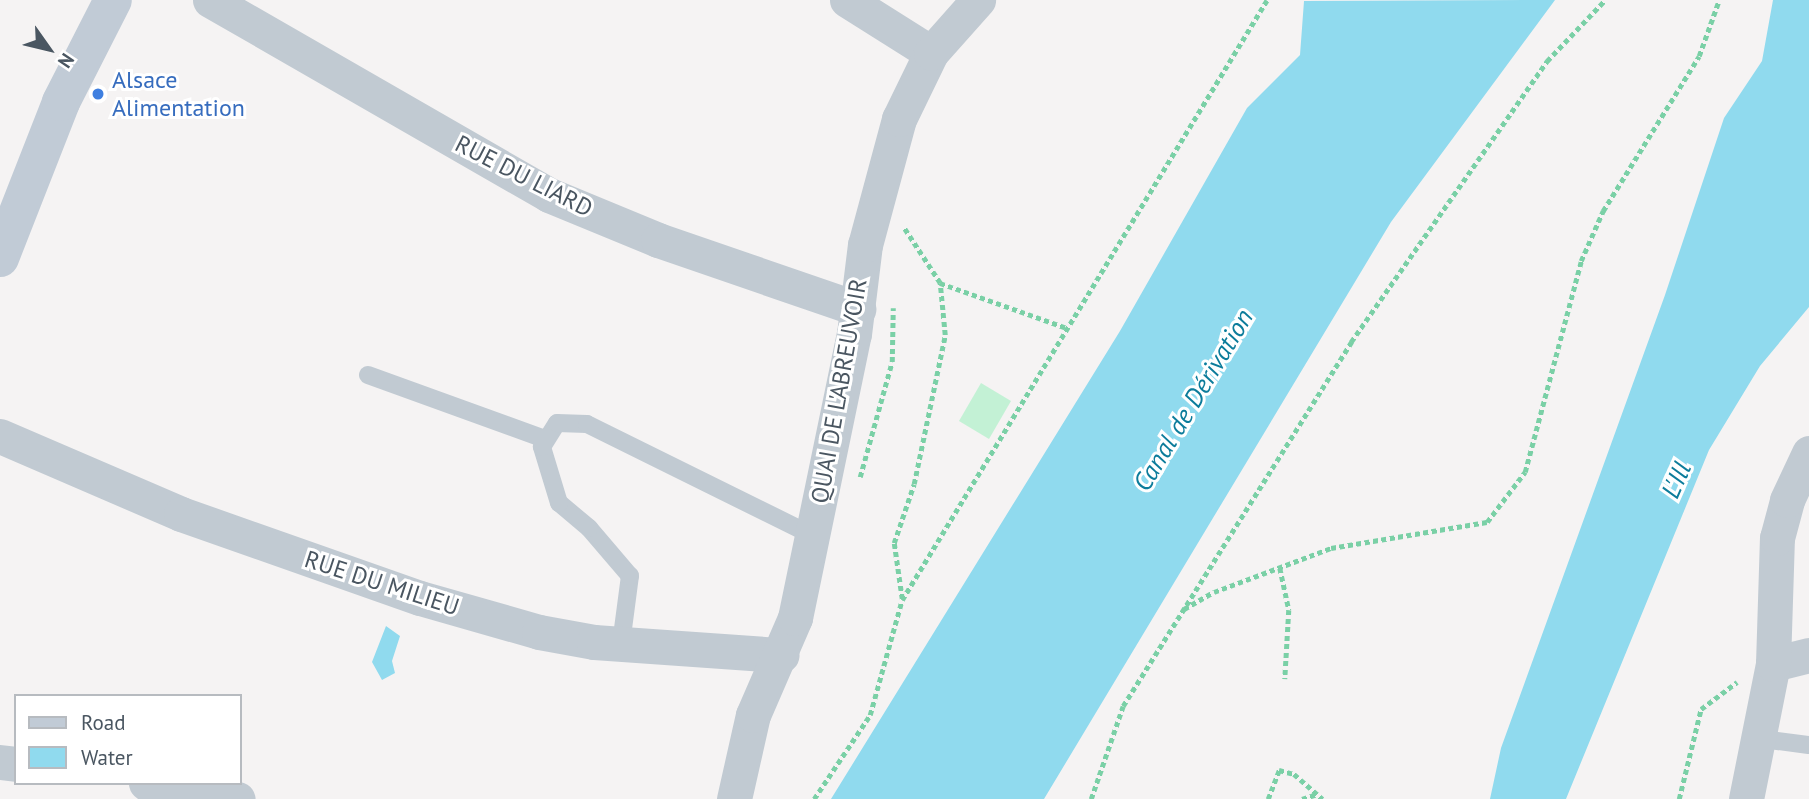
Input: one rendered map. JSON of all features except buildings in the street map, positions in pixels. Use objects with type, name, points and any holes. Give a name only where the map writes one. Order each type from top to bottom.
[{"type":"main road","points":[[0,258],[61,103],[113,0]]},
{"type":"street","name":"RUE DU LIARD","points":[[210,0],[549,195],[657,240],[858,309]]},
{"type":"street","points":[[847,0],[931,53]]},
{"type":"street","name":"QUAI DE L'ABREUVOIR","points":[[734,799],[753,715],[782,655],[795,618],[858,309],[861,262],[886,166],[909,94],[931,53],[978,0]]},
{"type":"street","name":"RUE DU MILIEU","points":[[0,436],[181,514],[420,598],[539,632],[621,644],[782,655]]},
{"type":"street","points":[[1746,799],[1762,739],[1773,664],[1777,538],[1787,500],[1809,453]]},
{"type":"street","points":[[1773,664],[1809,655]]},
{"type":"street","points":[[158,785],[238,799]]},
{"type":"lane","points":[[368,375],[545,439]]},
{"type":"lane","points":[[621,644],[630,576],[589,527],[559,503],[544,458],[545,439],[566,420],[587,424],[812,535]]},
{"type":"lane","points":[[1762,739],[1809,745]]},
{"type":"path","points":[[814,799],[870,715],[902,600],[1267,0]]},
{"type":"path","points":[[1094,798],[1123,706],[1351,342],[1477,157],[1547,61],[1605,0]]},
{"type":"path","points":[[1184,609],[1214,592],[1331,548],[1391,535],[1487,522],[1525,472],[1581,261],[1603,211],[1699,56],[1719,0]]},
{"type":"path","points":[[900,220],[940,283],[943,349],[914,484],[894,543],[902,600]]},
{"type":"path","points":[[940,283],[1067,328]]},
{"type":"path","points":[[1280,568],[1289,610],[1285,680]]},
{"type":"path","points":[[1679,799],[1701,709],[1725,687],[1773,664]]},
{"type":"path","points":[[1268,799],[1279,770],[1294,774],[1323,799]]},
{"type":"path","points":[[1302,799],[1317,794]]},
{"type":"green space","points":[[981,383],[1011,401],[989,439],[959,421]]},
{"type":"water","name":"Canal de Dérivation","points":[[1555,0],[1391,222],[1044,799],[831,799],[1120,331],[1247,108],[1300,55],[1304,1]]},
{"type":"water","name":"L'Ill","points":[[1773,0],[1809,0],[1809,307],[1760,366],[1709,450],[1566,799],[1490,799],[1501,748],[1665,295],[1724,118],[1762,61]]},
{"type":"water","points":[[386,626],[400,636],[392,661],[395,673],[382,680],[372,662]]},
{"type":"place","name":"Alsace Alimentation","points":[[98,94]]}]
